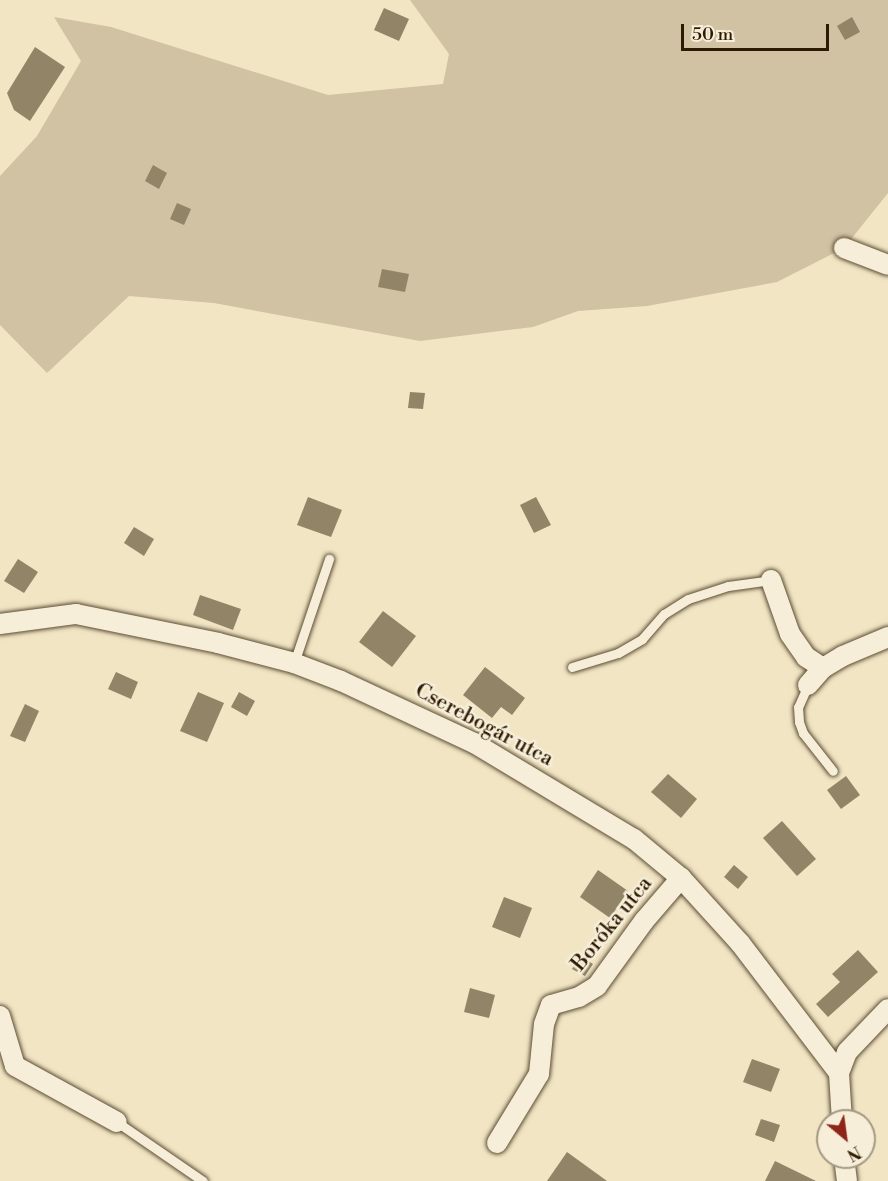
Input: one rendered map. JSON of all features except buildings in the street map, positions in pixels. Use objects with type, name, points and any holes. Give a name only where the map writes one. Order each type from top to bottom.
[{"type":"street","points":[[844,248],[888,265]]},
{"type":"street","points":[[771,580],[790,634],[806,657],[823,668]]},
{"type":"street","name":"Cserebogár utca","points":[[0,624],[76,614],[218,643],[294,663],[474,743],[633,839],[681,878],[740,943],[839,1073]]},
{"type":"street","points":[[808,686],[823,668],[888,638]]},
{"type":"street","name":"Boróka utca","points":[[497,1143],[539,1074],[544,1024],[551,1005],[579,997],[597,986],[644,921],[681,878]]},
{"type":"street","points":[[841,1109],[839,1073],[847,1053],[888,1009]]},
{"type":"street","points":[[0,1016],[15,1066],[117,1122]]},
{"type":"lane","points":[[294,663],[329,559]]},
{"type":"lane","points":[[572,667],[618,653],[642,639],[664,614],[688,599],[728,586],[771,580]]},
{"type":"lane","points":[[808,686],[798,707],[799,722],[803,733],[833,771]]},
{"type":"lane","points":[[117,1122],[202,1181]]},
{"type":"shaded area","points":[[410,0],[888,0],[888,193],[844,248],[777,282],[647,306],[578,311],[533,327],[420,341],[214,303],[129,296],[47,373],[0,325],[0,176],[37,136],[81,61],[54,17],[111,27],[328,95],[443,84],[449,54]]}]
